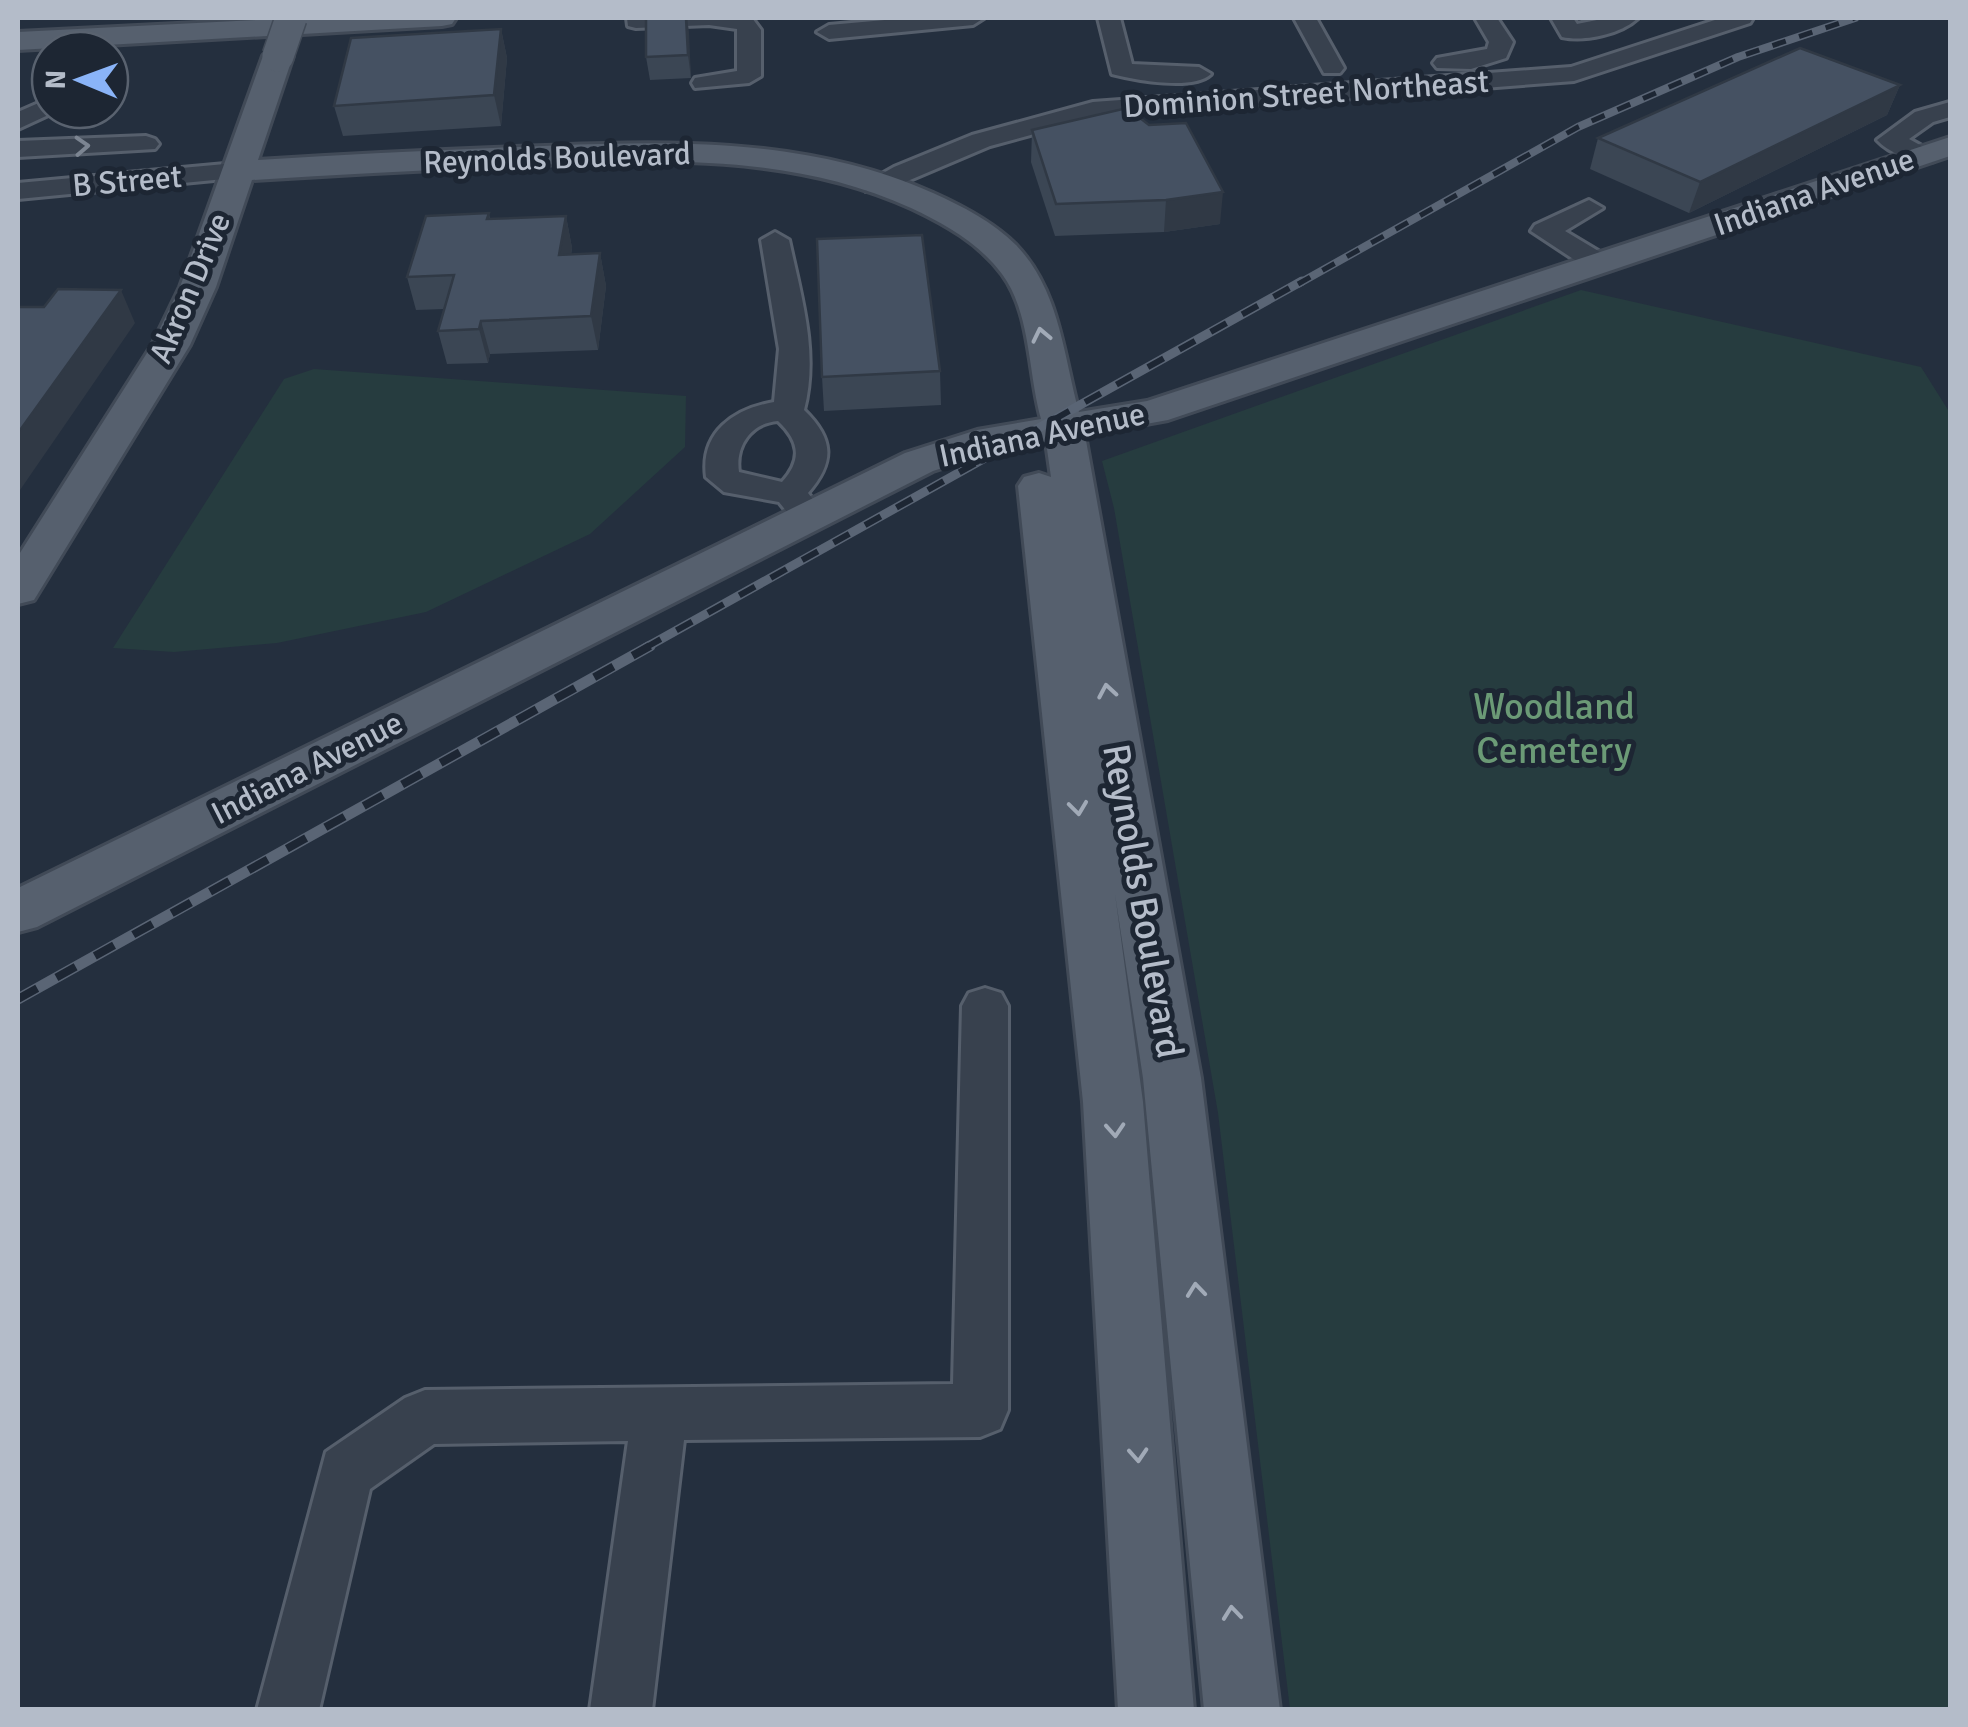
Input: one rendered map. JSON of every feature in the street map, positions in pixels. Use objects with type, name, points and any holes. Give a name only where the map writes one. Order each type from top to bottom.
[{"type":"main road","points":[[18,42],[353,18]]},
{"type":"main road","points":[[296,20],[442,18]]},
{"type":"main road","name":"Akron Drive","points":[[18,590],[171,344],[198,287],[278,56],[296,20]]},
{"type":"main road","name":"Indiana Avenue","points":[[18,912],[800,505],[991,439],[1154,412],[1938,151]]},
{"type":"main road","name":"Reynolds Boulevard","points":[[236,171],[658,152],[768,158],[874,186],[909,211],[962,240],[994,280],[1012,329],[1020,396],[1047,431],[1172,1078],[1242,1710]]},
{"type":"main road","name":"Reynolds Boulevard","points":[[1047,431],[1113,1102],[1156,1710]]},
{"type":"street","points":[[636,21],[708,18],[744,23],[749,30],[749,76],[704,83]]},
{"type":"street","points":[[829,32],[973,18]]},
{"type":"street","points":[[1109,18],[1121,69],[1149,76],[1221,73]]},
{"type":"street","points":[[1305,18],[1323,68],[1471,62],[1498,53],[1501,42],[1486,18]]},
{"type":"street","points":[[1562,18],[1570,32],[1583,32],[1626,18]]},
{"type":"street","name":"Dominion Street Northeast","points":[[874,186],[961,146],[1020,126],[1094,110],[1574,74],[1742,18]]},
{"type":"street","points":[[1938,151],[1890,140],[1924,117],[1950,109]]},
{"type":"street","points":[[18,148],[146,144]]},
{"type":"street","name":"B Street","points":[[18,192],[236,171]]},
{"type":"street","points":[[1589,208],[1545,231],[1600,264]]},
{"type":"street","points":[[775,240],[792,350],[792,398],[787,412]]},
{"type":"street","points":[[763,410],[787,412],[803,429],[816,453],[800,505],[736,485],[723,477],[720,470],[726,445],[747,417],[763,410]]},
{"type":"street","points":[[288,1710],[346,1472],[425,1417],[980,1410],[985,1006]]},
{"type":"street","points":[[621,1710],[660,1414]]},
{"type":"green space","name":"Woodland Cemetery","points":[[1581,290],[1921,367],[1950,413],[1950,1709],[1290,1709],[1218,1113],[1114,508],[1102,461]]},
{"type":"green space","points":[[314,369],[686,396],[685,447],[590,534],[426,612],[277,643],[174,652],[113,648],[284,379]]},
{"type":"building","points":[[646,18],[686,18],[688,55],[646,57]]},
{"type":"building","points":[[501,29],[494,95],[334,106],[351,38]]},
{"type":"building","points":[[1800,48],[1900,85],[1700,182],[1598,138]]},
{"type":"building","points":[[1127,108],[1149,125],[1186,123],[1223,192],[1166,200],[1056,204],[1032,130]]},
{"type":"building","points":[[489,213],[487,219],[566,216],[559,255],[600,253],[591,316],[481,321],[479,329],[438,331],[454,275],[407,277],[426,216]]},
{"type":"building","points":[[922,235],[940,371],[822,377],[817,239]]},
{"type":"building","points":[[58,289],[121,290],[18,433],[18,307],[44,307]]},
{"type":"railway","points":[[1298,284],[1578,127],[1738,57],[1855,18]]},
{"type":"railway","points":[[645,648],[1302,281]]},
{"type":"railway","points":[[18,999],[650,646]]}]
